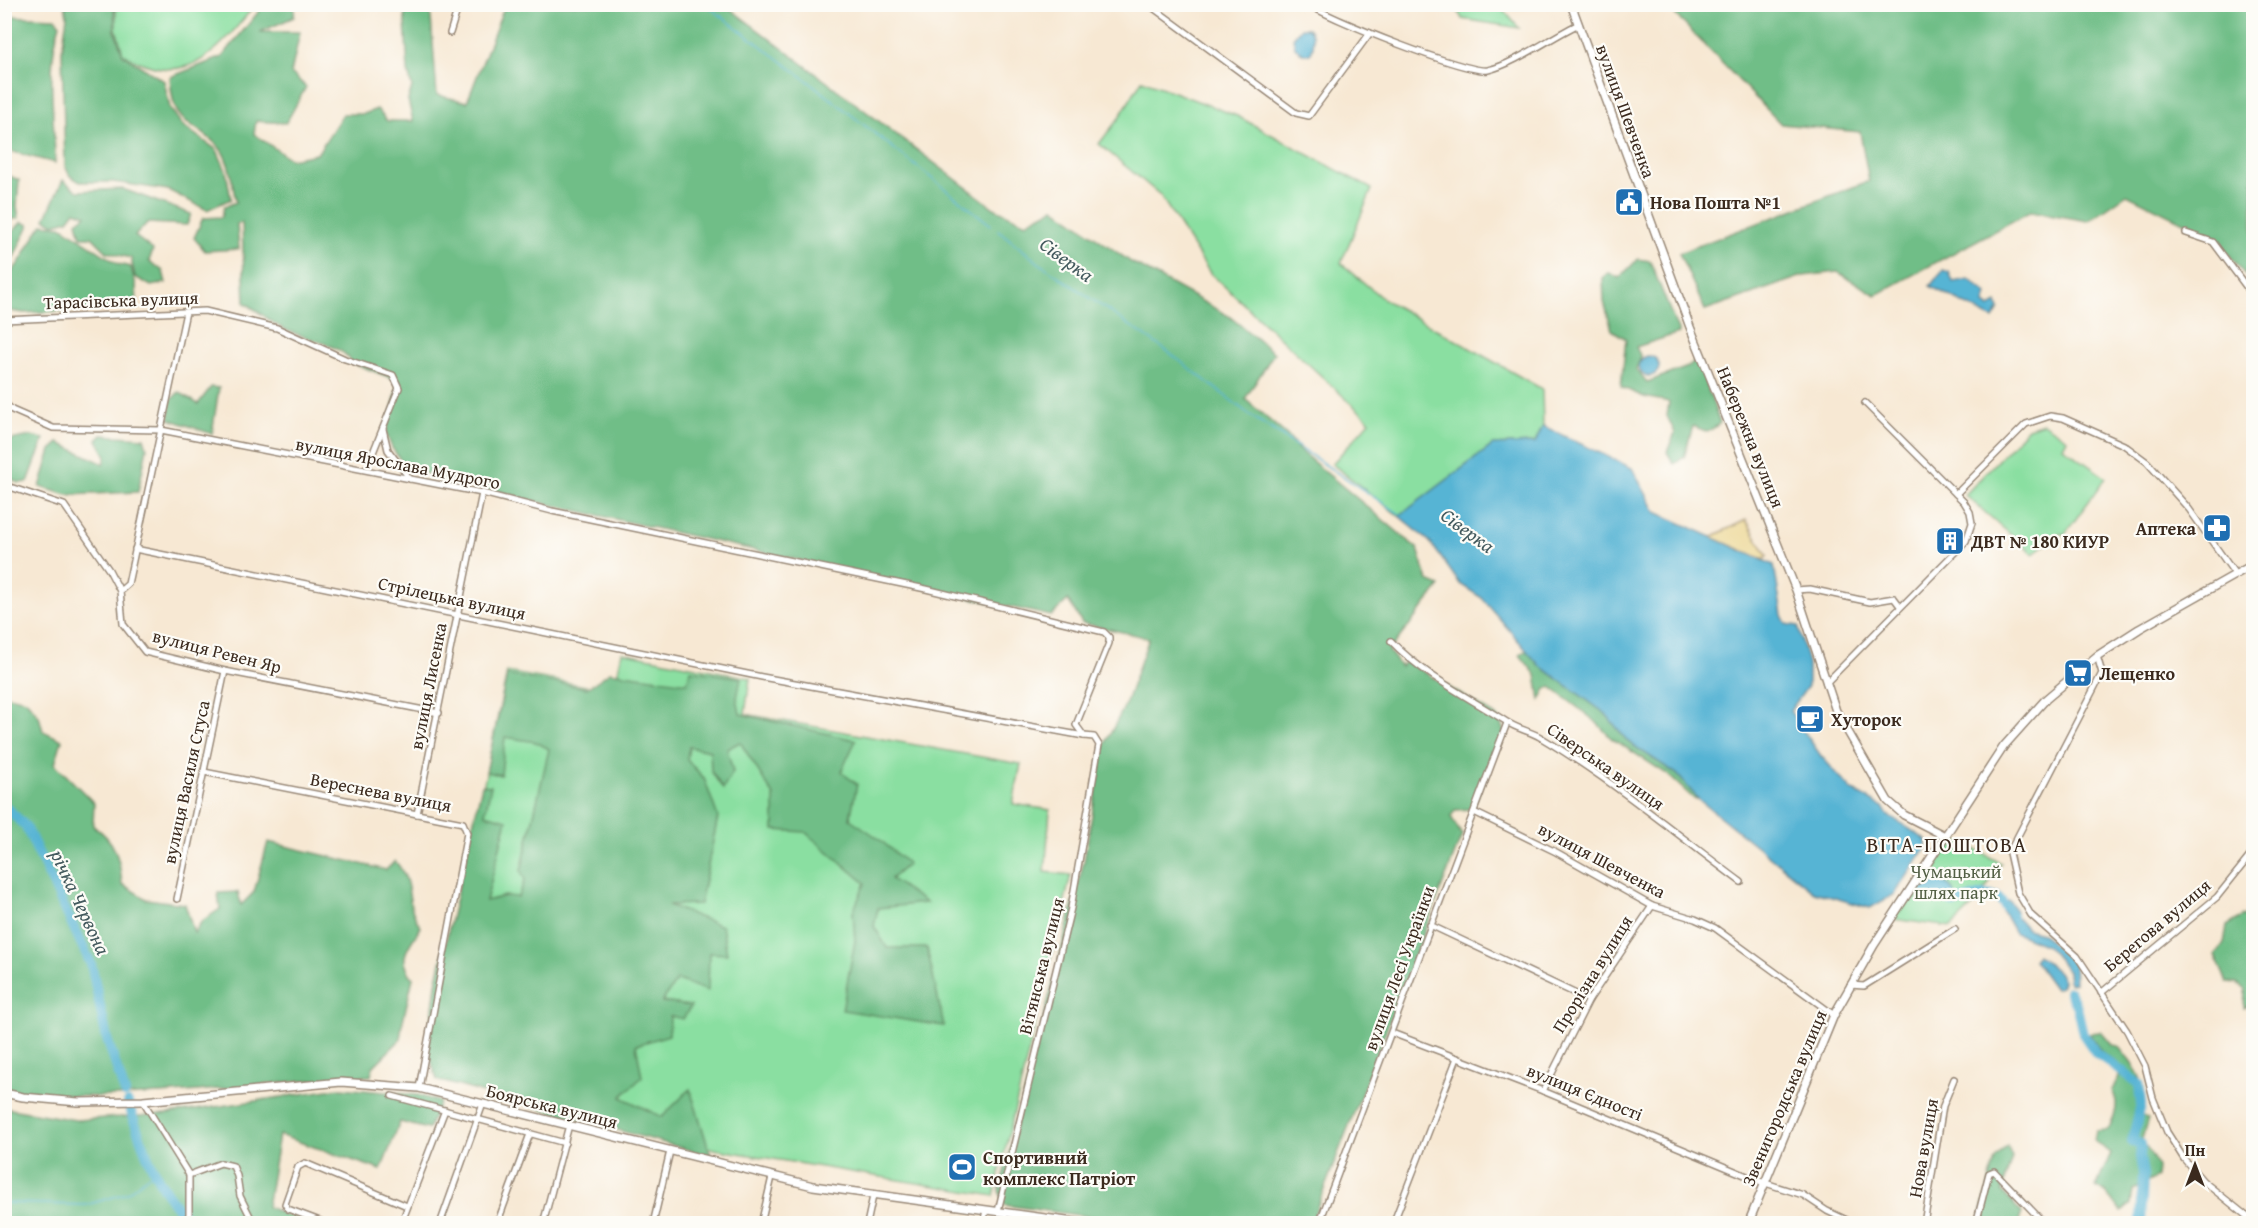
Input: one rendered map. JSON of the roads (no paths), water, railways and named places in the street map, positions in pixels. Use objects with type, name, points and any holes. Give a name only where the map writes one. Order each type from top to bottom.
[{"type":"street","points":[[450,33],[459,4]]},
{"type":"street","points":[[1148,4],[1296,114],[1309,116],[1370,33]]},
{"type":"street","points":[[1308,4],[1370,33],[1478,70],[1500,66],[1579,24]]},
{"type":"street","name":"вулиця Шевченка","points":[[1572,4],[1678,295]]},
{"type":"street","points":[[2186,233],[2213,242],[2253,297]]},
{"type":"street","name":"Набережна вулиця","points":[[1678,295],[1796,590],[1836,711],[1880,791],[1904,815],[1945,836]]},
{"type":"street","name":"Тарасівська вулиця","points":[[4,320],[205,311],[277,328],[345,359],[393,375],[399,388],[372,455]]},
{"type":"street","points":[[120,591],[128,584],[186,312]]},
{"type":"street","name":"вулиця Ярослава Мудрого","points":[[4,402],[12,410],[53,428],[161,430],[482,493],[552,511],[790,560],[1104,632],[1109,637],[1109,643],[1076,725],[1084,736]]},
{"type":"street","points":[[1826,683],[1962,546],[1972,523],[1970,512],[1956,494],[1865,403]]},
{"type":"street","points":[[1956,494],[2026,424],[2050,416],[2063,418],[2124,445],[2147,462],[2189,509],[2235,574]]},
{"type":"street","points":[[382,427],[388,450],[410,479]]},
{"type":"street","name":"вулиця Ревен Яр","points":[[4,485],[64,505],[120,591],[123,624],[145,652],[225,671],[439,713]]},
{"type":"street","name":"вулиця Лисенка","points":[[417,814],[482,493]]},
{"type":"street","name":"Стрілецька вулиця","points":[[135,549],[762,677],[1084,736]]},
{"type":"street","name":"Звенигородська вулиця","points":[[1748,1224],[1834,1016],[1850,986],[1986,771],[2021,725],[2061,686],[2097,657],[2133,633],[2253,564]]},
{"type":"street","points":[[1796,590],[1810,589],[1870,602],[1894,598],[1900,606]]},
{"type":"street","name":"Сіверська вулиця","points":[[1391,641],[1402,652],[1447,685],[1507,723],[1539,736],[1599,777],[1741,882]]},
{"type":"street","points":[[2097,657],[2102,673],[2009,853],[2023,904],[2072,951],[2132,1040],[2145,1066],[2153,1098],[2167,1132],[2184,1159],[2203,1181],[2253,1222]]},
{"type":"street","name":"вулиця Василя Стуса","points":[[177,899],[225,671]]},
{"type":"street","name":"вулиця Лесі Українки","points":[[1319,1224],[1507,723]]},
{"type":"street","name":"Вітянська вулиця","points":[[998,1212],[1071,908],[1099,745],[1094,737],[1084,736]]},
{"type":"street","name":"Вереснева вулиця","points":[[204,771],[463,823],[467,833],[419,1088]]},
{"type":"street","name":"вулиця Шевченка","points":[[1474,812],[1556,852],[1652,906],[1695,919],[1715,928],[1834,1016]]},
{"type":"street","name":"Берегова вулиця","points":[[2101,993],[2217,897],[2253,851]]},
{"type":"street","name":"Прорізна вулиця","points":[[1543,1091],[1589,1000],[1652,906]]},
{"type":"street","points":[[1430,925],[1589,1000]]},
{"type":"street","points":[[1850,986],[1863,986],[1955,929]]},
{"type":"street","name":"вулиця Єдності","points":[[1392,1033],[1543,1091],[1764,1182]]},
{"type":"street","points":[[1394,1224],[1457,1058]]},
{"type":"street","name":"Нова вулиця","points":[[1924,1224],[1943,1106],[1954,1079]]},
{"type":"street","name":"Боярська вулиця","points":[[4,1093],[78,1102],[143,1101],[341,1082],[419,1088],[772,1177],[873,1196],[1088,1224]]},
{"type":"street","points":[[392,1096],[565,1143]]},
{"type":"street","points":[[143,1101],[189,1175],[189,1215],[182,1224]]},
{"type":"street","points":[[440,1224],[483,1104]]},
{"type":"street","points":[[401,1224],[445,1110]]},
{"type":"street","points":[[543,1224],[569,1125]]},
{"type":"street","points":[[497,1224],[530,1134]]},
{"type":"street","points":[[653,1224],[670,1151]]},
{"type":"street","points":[[189,1175],[221,1163],[233,1166],[240,1197],[254,1224]]},
{"type":"street","points":[[328,1224],[288,1209],[285,1204],[298,1167],[305,1163],[407,1206]]},
{"type":"street","points":[[1976,1224],[1989,1173],[1994,1171],[2045,1224]]},
{"type":"street","points":[[761,1224],[772,1177]]},
{"type":"street","points":[[1764,1182],[1803,1195],[1827,1211],[1855,1224]]},
{"type":"street","points":[[867,1224],[873,1196]]},
{"type":"street","points":[[983,1224],[986,1210]]},
{"type":"water","points":[[1301,28],[1308,28],[1312,34],[1313,44],[1310,54],[1303,54],[1295,47],[1293,38]]},
{"type":"water","points":[[1943,270],[1949,272],[1953,282],[1969,279],[1987,294],[1984,304],[1990,307],[1997,303],[1999,309],[1993,319],[1930,286]]},
{"type":"water","points":[[1645,356],[1653,356],[1659,362],[1659,370],[1653,376],[1645,376],[1639,370],[1639,362]]},
{"type":"water","points":[[1543,426],[1632,468],[1656,512],[1774,565],[1782,615],[1786,624],[1798,626],[1808,663],[1808,686],[1790,711],[1821,756],[1852,790],[1883,807],[1887,814],[1926,840],[1926,848],[1895,894],[1870,908],[1814,892],[1698,799],[1677,774],[1628,742],[1606,714],[1539,665],[1482,598],[1460,584],[1430,542],[1399,516],[1493,445],[1535,443]]},
{"type":"water","points":[[1942,881],[1950,886],[1955,894],[1954,903],[1937,902],[1930,892],[1932,883]]},
{"type":"water","points":[[2009,901],[2016,911],[2015,915],[2027,929],[2042,933],[2074,964],[2075,982],[2069,983],[2068,971],[2047,946],[2015,933],[2003,912],[2005,902]]},
{"type":"water","points":[[2038,955],[2058,972],[2063,981],[2061,987],[2055,989],[2034,960]]},
{"type":"waterway","name":"Сіверка","points":[[705,4],[812,84],[991,225]]},
{"type":"waterway","name":"Сіверка","points":[[998,230],[1039,263],[1167,351],[1250,415],[1401,515]]},
{"type":"waterway","name":"річка Червона","points":[[4,805],[26,827],[91,964],[107,1039],[125,1093]]},
{"type":"waterway","name":"Сіверка","points":[[1923,888],[1931,888],[1954,903],[1983,895],[1998,897],[2012,915]]},
{"type":"waterway","name":"Сіверка","points":[[2069,991],[2077,1007],[2083,1034],[2096,1053],[2139,1084],[2141,1105],[2132,1141],[2141,1144],[2140,1157],[2143,1174],[2141,1224]]},
{"type":"waterway","points":[[128,1103],[157,1176],[183,1214]]},
{"type":"waterway","points":[[4,1203],[86,1205],[127,1193],[154,1171]]},
{"type":"place","name":"Нова Пошта №1","points":[[1629,202]]},
{"type":"place","name":"Аптека","points":[[2217,528]]},
{"type":"place","name":"ДВТ № 180 КИУР","points":[[1950,541]]},
{"type":"place","name":"Лещенко","points":[[2078,673]]},
{"type":"place","name":"Хуторок","points":[[1810,719]]},
{"type":"place","name":"Спортивний комплекс Патріот","points":[[962,1167]]},
{"type":"district","name":"ВІТА-ПОШТОВА","points":[[1947,844]]},
{"type":"park label","name":"Чумацький шлях парк","points":[[1956,881]]}]
